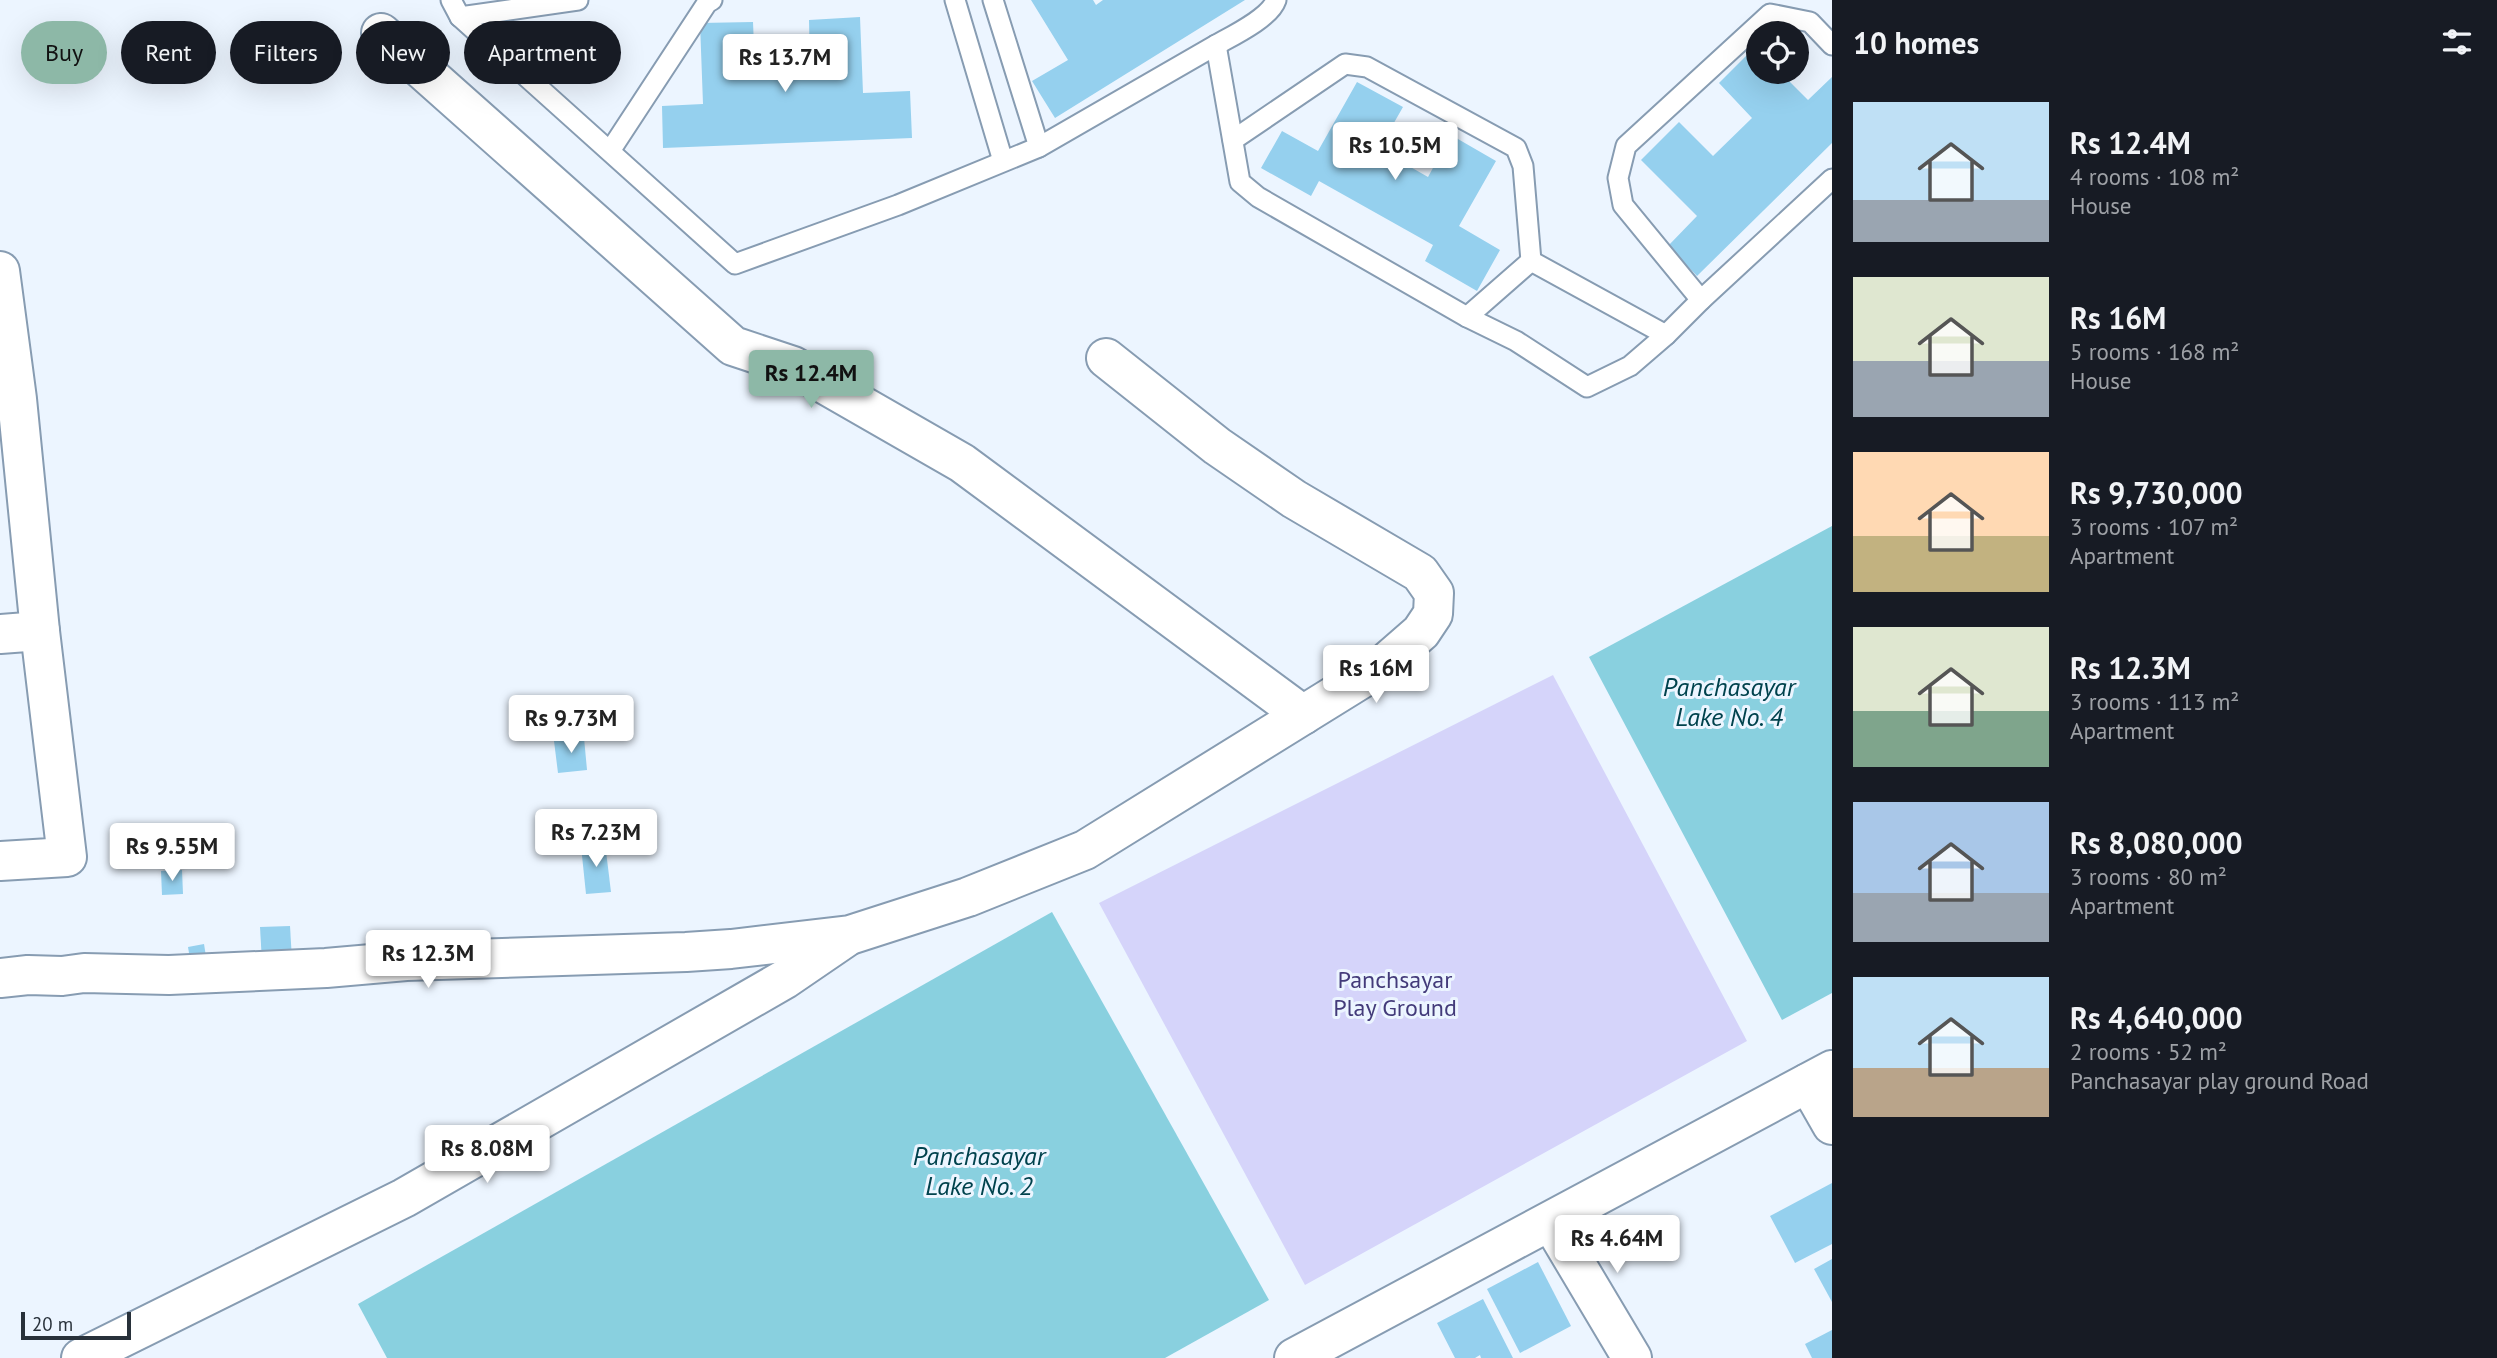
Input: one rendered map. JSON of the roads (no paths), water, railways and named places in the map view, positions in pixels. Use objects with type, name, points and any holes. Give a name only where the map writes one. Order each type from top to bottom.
[{"type":"street","points":[[438,84],[733,346],[793,366],[962,463],[1303,715]]},
{"type":"street","points":[[0,271],[9,399],[40,631],[66,857],[0,861]]},
{"type":"street","points":[[0,978],[84,973],[169,975],[326,968],[406,961],[732,949],[849,935],[968,897],[1085,850],[1382,666],[1421,632],[1433,614],[1434,593],[1420,573],[1294,499],[1228,454],[1106,358]]},
{"type":"street","points":[[0,634],[40,631]]},
{"type":"street","points":[[81,1358],[404,1198],[785,979],[849,935]]},
{"type":"street","points":[[1294,1358],[1820,1077],[1832,1125]]},
{"type":"street","points":[[1551,1222],[1632,1358]]},
{"type":"lane","points":[[456,8],[578,0]]},
{"type":"lane","points":[[610,152],[707,3],[712,0]]},
{"type":"lane","points":[[955,0],[1003,161]]},
{"type":"lane","points":[[993,0],[1040,147]]},
{"type":"lane","points":[[456,8],[735,264],[898,205],[1040,147],[1249,26],[1274,6],[1276,0]]},
{"type":"lane","points":[[1700,300],[1623,205],[1619,178],[1626,146],[1770,14],[1810,22],[1832,45]]},
{"type":"lane","points":[[1216,46],[1240,182],[1258,197],[1467,317],[1516,341],[1587,387],[1630,366],[1832,179]]},
{"type":"lane","points":[[1233,140],[1345,64],[1367,67],[1516,148],[1523,166],[1531,261]]},
{"type":"lane","points":[[1531,261],[1666,335]]},
{"type":"lane","points":[[1467,317],[1531,261]]},
{"type":"water","name":"Panchasayar Lake No. 4","points":[[1832,526],[1832,993],[1782,1020],[1589,657]]},
{"type":"water","name":"Panchasayar Lake No. 2","points":[[1052,912],[1269,1300],[1165,1358],[387,1358],[358,1304]]},
{"type":"park label","name":"Panchsayar Play Ground","points":[[1395,993]]}]
